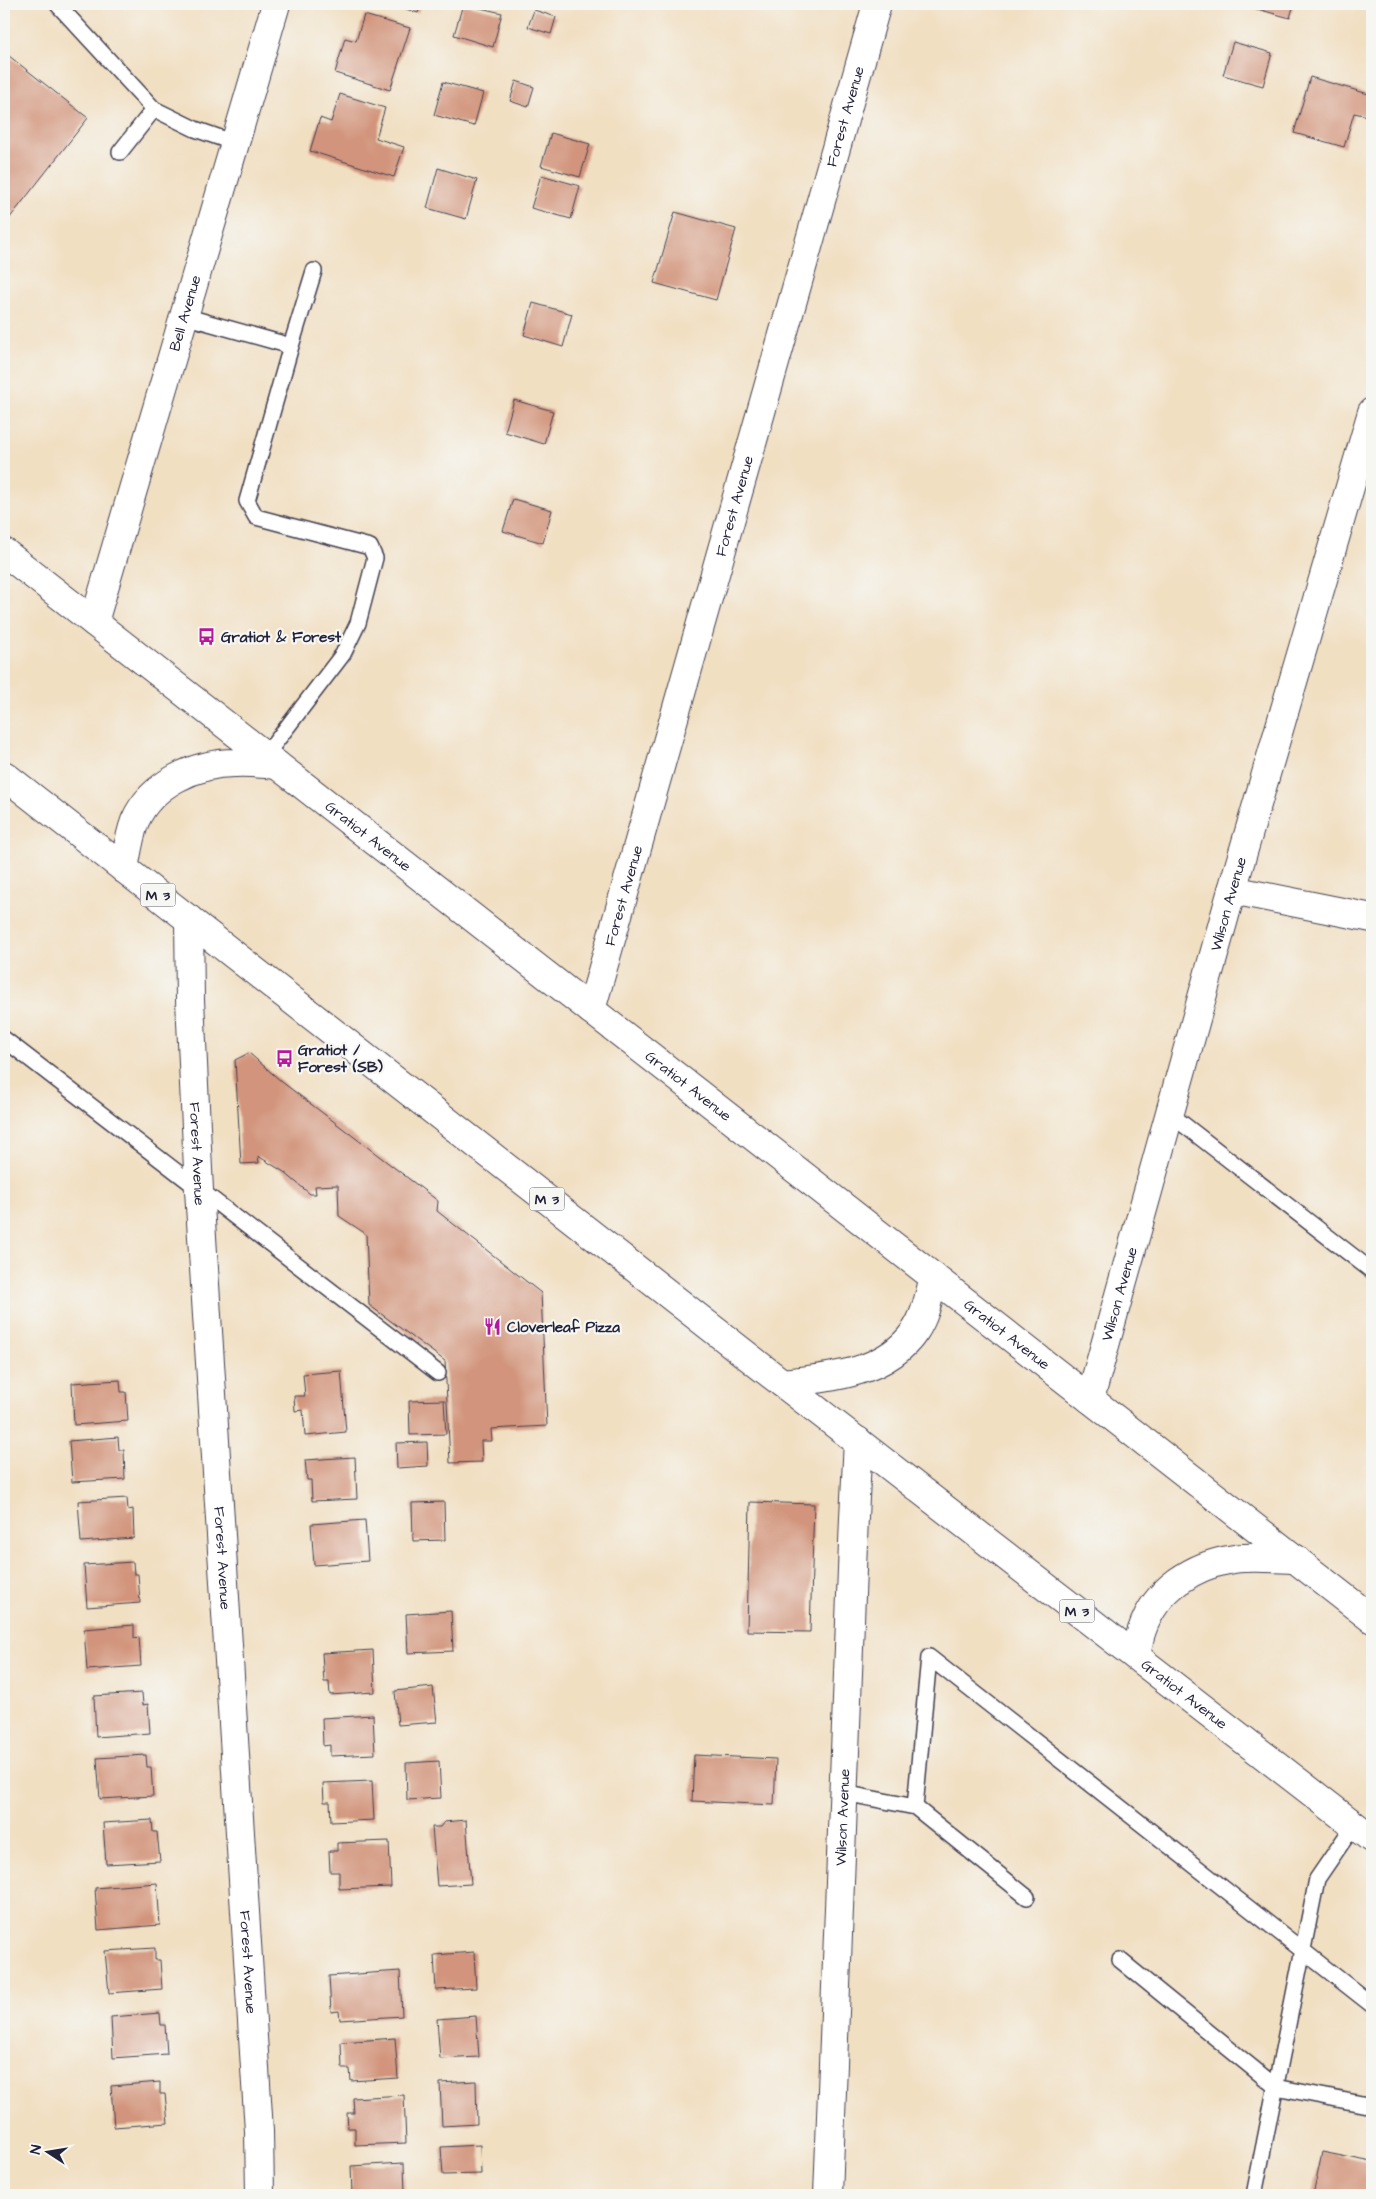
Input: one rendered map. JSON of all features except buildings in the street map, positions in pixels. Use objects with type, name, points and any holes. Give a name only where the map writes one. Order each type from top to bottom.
[{"type":"street","name":"Bell Avenue","points":[[94,622],[276,4]]},
{"type":"street","name":"Forest Avenue","points":[[591,1010],[877,4]]},
{"type":"street","name":"Wilson Avenue","points":[[1090,1399],[1232,890],[1372,412]]},
{"type":"street","name":"Gratiot Avenue","points":[[4,552],[1372,1618]]},
{"type":"street","points":[[124,870],[128,843],[135,820],[148,800],[164,786],[180,776],[204,766],[234,762],[271,761]]},
{"type":"street","name":"Gratiot Avenue","points":[[4,775],[782,1383],[1363,1832]]},
{"type":"street","points":[[1232,890],[1372,918]]},
{"type":"street","name":"Forest Avenue","points":[[190,919],[190,1000],[199,1190],[259,2131],[260,2195]]},
{"type":"street","points":[[782,1383],[826,1379],[879,1362],[899,1348],[915,1332],[922,1317],[934,1277]]},
{"type":"street","name":"Wilson Avenue","points":[[828,2195],[858,1441]]},
{"type":"street","points":[[1136,1656],[1142,1629],[1154,1605],[1170,1587],[1188,1573],[1235,1559],[1296,1559]]},
{"type":"lane","points":[[57,4],[154,109],[195,129],[235,144]]},
{"type":"lane","points":[[120,152],[154,109]]},
{"type":"lane","points":[[271,761],[343,654],[358,623],[375,558],[370,547],[256,517],[247,501],[314,271]]},
{"type":"lane","points":[[184,316],[291,346]]},
{"type":"lane","points":[[4,1039],[438,1373]]},
{"type":"lane","points":[[1170,1114],[1372,1270]]},
{"type":"lane","points":[[915,1807],[929,1657],[1372,2005]]},
{"type":"lane","points":[[844,1793],[915,1807],[1026,1897]]},
{"type":"lane","points":[[1254,2195],[1317,1879],[1363,1832]]},
{"type":"lane","points":[[1120,1960],[1276,2087],[1372,2106]]},
{"type":"place","name":"Gratiot & Forest","points":[[207,637]]},
{"type":"place","name":"Gratiot / Forest (SB)","points":[[284,1059]]},
{"type":"place","name":"Cloverleaf Pizza","points":[[493,1327]]}]
